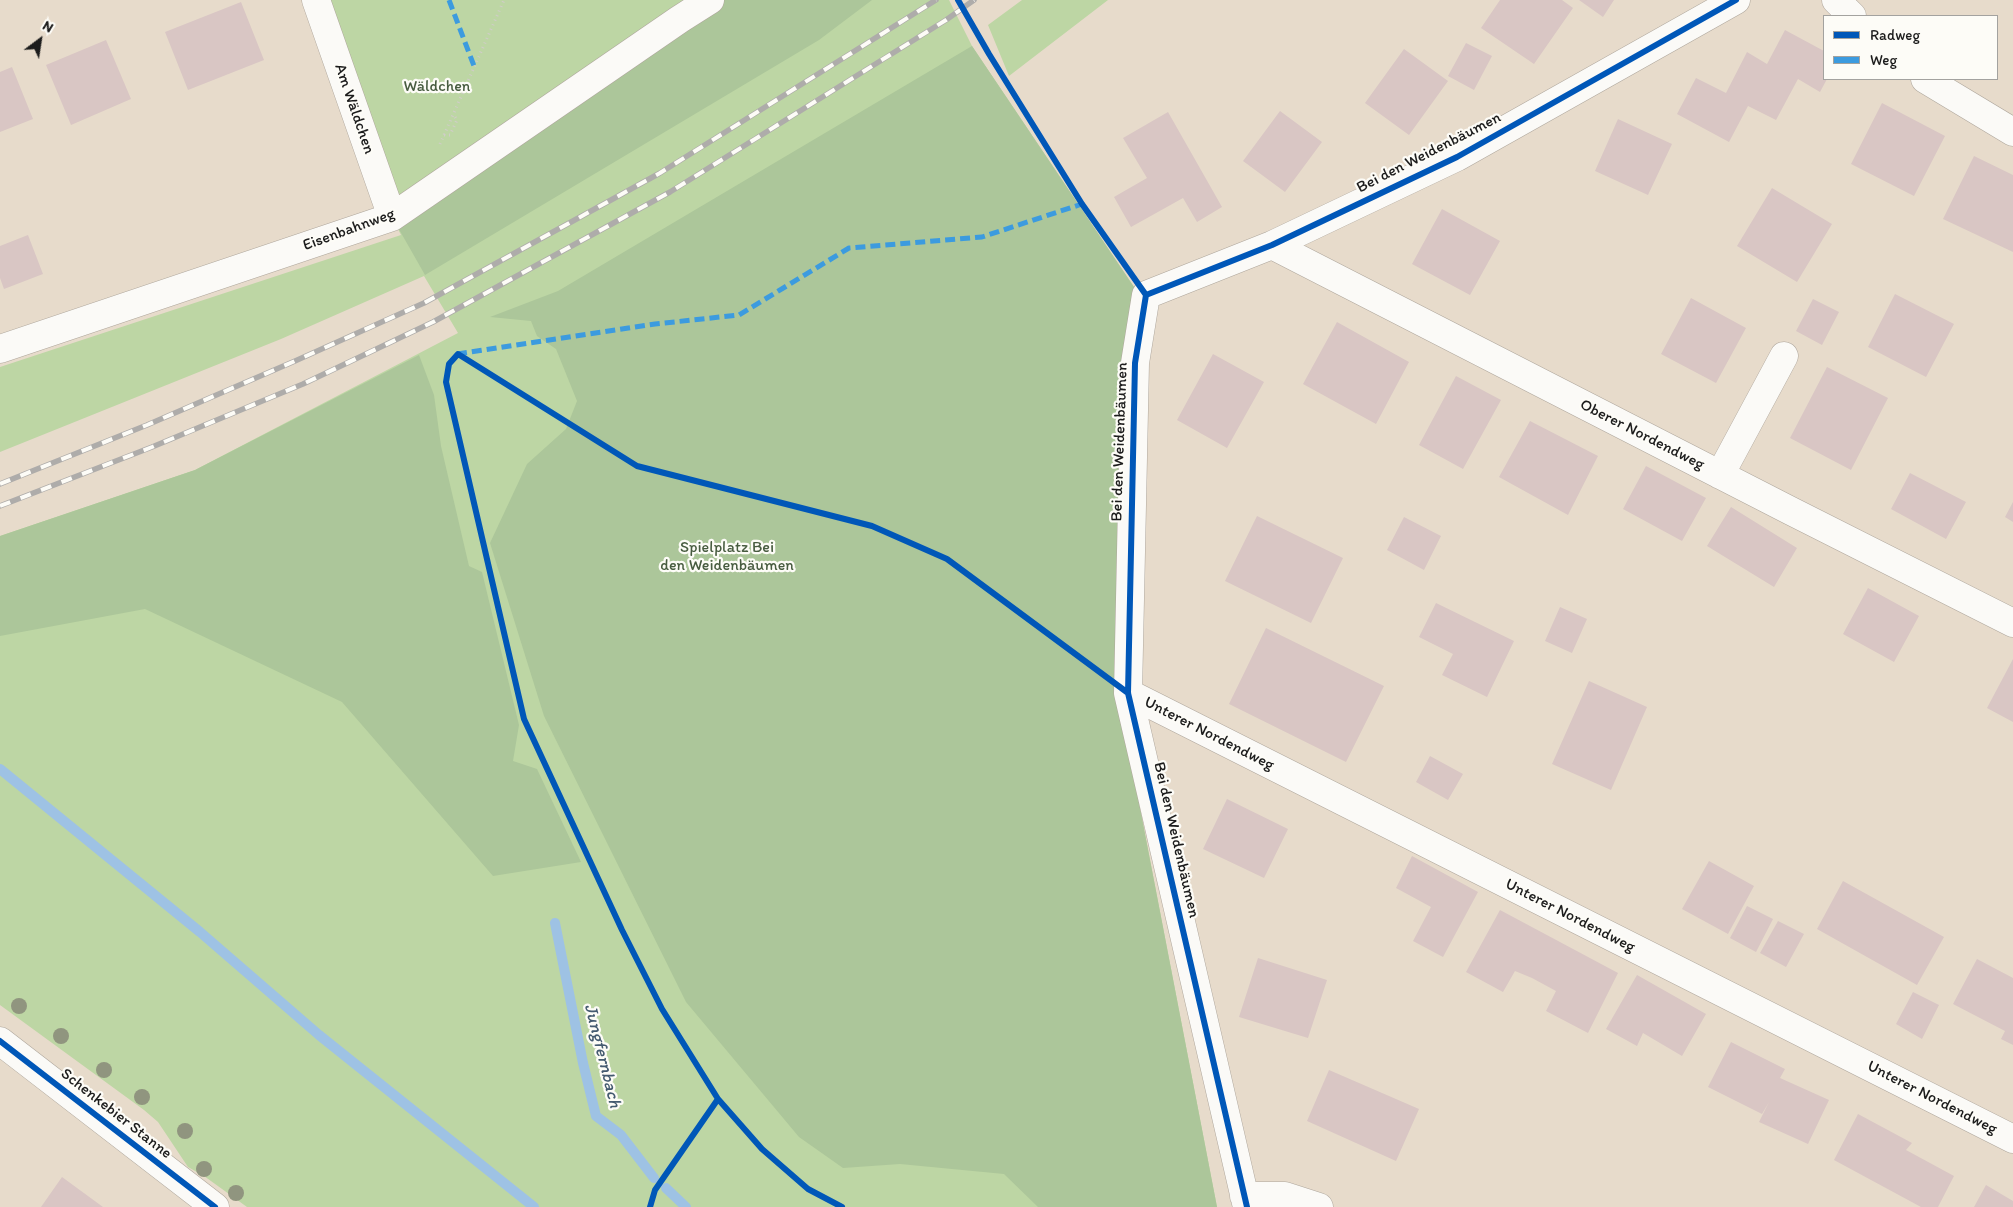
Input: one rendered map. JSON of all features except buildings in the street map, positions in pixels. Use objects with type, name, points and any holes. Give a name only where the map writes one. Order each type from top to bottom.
[{"type":"street","name":"Am Wäldchen","points":[[316,0],[392,217]]},
{"type":"street","name":"Eisenbahnweg","points":[[0,350],[392,217],[710,0]]},
{"type":"street","name":"Bei den Weidenbäumen","points":[[1245,1201],[1128,693],[1135,362],[1146,295],[1272,245],[1457,157],[1736,0]]},
{"type":"street","points":[[1836,0],[1851,15]]},
{"type":"street","points":[[1927,80],[2013,132]]},
{"type":"street","name":"Oberer Nordendweg","points":[[1272,245],[2013,623]]},
{"type":"street","points":[[1720,475],[1784,356]]},
{"type":"street","name":"Unterer Nordendweg","points":[[1128,693],[2013,1138]]},
{"type":"street","name":"Schenkebier Stanne","points":[[0,1041],[215,1207]]},
{"type":"street","points":[[1245,1201],[1285,1196],[1319,1207]]},
{"type":"path","points":[[453,114],[457,120],[450,134],[444,135],[453,114],[504,0]]},
{"type":"green space","points":[[308,0],[949,0],[972,46],[1134,287],[1122,366],[1118,694],[1217,1207],[247,1207],[204,1176],[188,1167],[158,1122],[144,1110],[0,1005],[0,536],[195,470],[458,333],[424,276],[281,339],[0,452],[0,367],[401,235],[392,217]]},
{"type":"green space","points":[[710,0],[872,0],[819,40],[425,275],[392,217]]},
{"type":"green space","points":[[1022,0],[1108,0],[1009,76],[988,25]]},
{"type":"green space","name":"Spielplatz Bei den Weidenbäumen","points":[[972,46],[1134,287],[1122,366],[1118,694],[1217,1207],[1038,1207],[1004,1174],[900,1164],[843,1168],[799,1137],[686,1002],[544,716],[490,543],[527,464],[566,429],[577,401],[556,349],[537,336],[531,321],[490,317],[558,291]]},
{"type":"green space","points":[[419,355],[434,395],[441,446],[469,566],[482,572],[519,725],[513,761],[537,769],[581,862],[493,876],[342,702],[145,609],[0,636],[0,536],[195,470]]},
{"type":"waterway","points":[[0,769],[200,932],[319,1035],[534,1207]]},
{"type":"waterway","name":"Jungfernbach","points":[[555,923],[583,1063],[596,1116],[621,1135],[654,1178]]},
{"type":"waterway","name":"Jungfernbach","points":[[666,1188],[686,1207]]},
{"type":"railway","points":[[0,484],[147,425],[424,303],[660,173],[936,0]]},
{"type":"railway","points":[[0,506],[152,447],[303,384],[433,322],[670,192],[946,20],[974,0]]},
{"type":"marked path","points":[[449,0],[474,66]]},
{"type":"marked path","points":[[457,354],[655,324],[739,315],[849,248],[982,237],[1082,204]]},
{"type":"cycle path","points":[[958,0],[989,54],[1082,204],[1146,295]]},
{"type":"cycle path","points":[[1146,295],[1272,245],[1457,157],[1736,0]]},
{"type":"cycle path","points":[[1146,295],[1135,363],[1128,693],[1247,1207]]},
{"type":"cycle path","points":[[650,1207],[655,1190],[718,1099],[662,1009],[622,930],[524,719],[446,382],[449,364],[458,354],[637,466],[872,526],[947,559],[1128,693]]},
{"type":"cycle path","points":[[0,1041],[215,1207]]},
{"type":"cycle path","points":[[718,1099],[762,1149],[808,1189],[842,1207]]},
{"type":"park label","name":"Wäldchen","points":[[437,87]]}]
